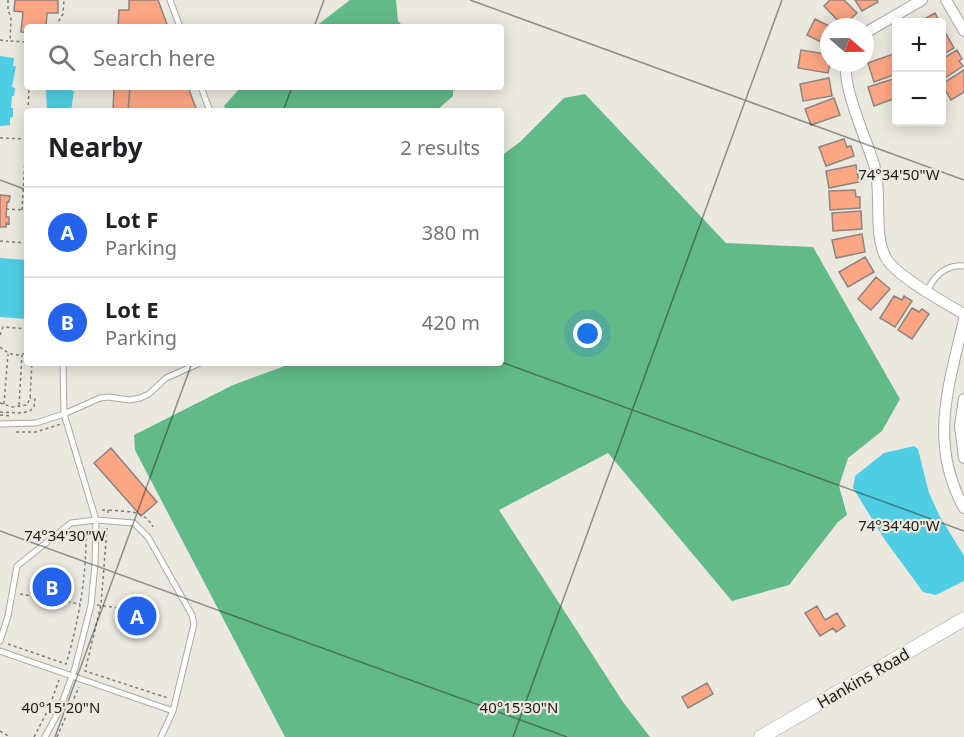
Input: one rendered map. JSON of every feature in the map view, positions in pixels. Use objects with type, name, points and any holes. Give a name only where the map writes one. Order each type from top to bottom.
[{"type":"main road","name":"Hankins Road","points":[[761,737],[964,619]]},
{"type":"street","points":[[874,28],[922,0]]},
{"type":"street","points":[[946,0],[964,31]]},
{"type":"street","points":[[847,72],[847,83],[876,171],[881,244],[886,257],[894,269],[964,314]]},
{"type":"street","points":[[964,319],[948,390],[943,435],[951,477],[964,508]]},
{"type":"street","points":[[964,399],[960,426],[964,458]]},
{"type":"lane","points":[[170,0],[179,24]]},
{"type":"lane","points":[[202,90],[209,108]]},
{"type":"lane","points":[[927,291],[943,270],[952,266],[964,266]]},
{"type":"lane","points":[[45,737],[73,677],[91,605],[95,564],[96,520],[64,414],[63,366]]},
{"type":"lane","points":[[0,424],[36,423],[64,414],[100,398],[129,400],[140,398],[149,394],[166,378],[193,366]]},
{"type":"lane","points":[[0,641],[8,616],[17,566],[71,524],[96,520],[134,523],[142,529],[192,615],[194,624],[173,711],[161,737]]},
{"type":"lane","points":[[0,651],[173,711]]},
{"type":"path","points":[[9,0],[10,41]]},
{"type":"path","points":[[57,24],[63,14],[64,0]]},
{"type":"path","points":[[0,40],[24,42]]},
{"type":"path","points":[[28,108],[29,90]]},
{"type":"path","points":[[0,138],[24,139]]},
{"type":"path","points":[[6,209],[22,210],[24,174]]},
{"type":"path","points":[[0,241],[24,243]]},
{"type":"path","points":[[0,335],[3,327],[24,329]]},
{"type":"path","points":[[0,347],[8,354],[22,355],[19,406]]},
{"type":"path","points":[[4,406],[8,354]]},
{"type":"path","points":[[0,404],[12,407],[27,405],[30,398],[32,366]]},
{"type":"path","points":[[0,412],[11,414],[30,411],[35,399],[30,398]]},
{"type":"path","points":[[11,414],[12,407]]},
{"type":"path","points":[[22,424],[22,416],[28,416]]},
{"type":"path","points":[[11,432],[36,432],[65,425]]},
{"type":"path","points":[[108,510],[134,512],[146,517],[153,527]]},
{"type":"path","points":[[7,644],[66,664],[74,640],[81,604],[87,549],[86,521]]},
{"type":"path","points":[[12,593],[81,604]]},
{"type":"path","points":[[91,605],[156,614]]},
{"type":"path","points":[[98,675],[168,698]]},
{"type":"path","points":[[34,737],[49,708],[59,680]]},
{"type":"path","points":[[57,737],[81,680]]},
{"type":"path","points":[[0,731],[10,737]]},
{"type":"green space","points":[[350,0],[396,0],[398,21],[401,24],[319,24]]},
{"type":"green space","points":[[238,90],[453,90],[453,96],[439,108],[225,108],[224,106]]},
{"type":"green space","points":[[585,94],[726,243],[813,247],[900,399],[882,431],[848,458],[839,486],[847,515],[838,522],[789,585],[732,601],[608,453],[499,510],[623,702],[650,737],[285,737],[135,450],[134,435],[233,385],[285,366],[504,366],[504,154],[520,142],[564,98]]},
{"type":"water","points":[[0,56],[14,58],[13,66],[16,66],[12,87],[15,88],[11,108],[13,108],[13,117],[10,118],[10,125],[0,126]]},
{"type":"water","points":[[46,90],[74,91],[71,108],[47,108]]},
{"type":"water","points":[[0,258],[24,260],[24,319],[0,317]]},
{"type":"water","points":[[914,446],[918,449],[929,493],[939,515],[964,556],[964,581],[936,595],[923,592],[885,540],[853,488],[855,476],[884,453]]},
{"type":"building","points":[[15,0],[58,0],[58,13],[47,13],[46,24],[24,24],[24,32],[21,32],[23,12],[14,11]]},
{"type":"building","points":[[129,0],[158,0],[167,24],[118,24],[119,10],[129,10]]},
{"type":"building","points":[[830,0],[844,0],[857,13],[852,18],[835,18],[824,6]]},
{"type":"building","points":[[855,0],[877,0],[878,2],[862,11]]},
{"type":"building","points":[[935,13],[938,18],[926,18]]},
{"type":"building","points":[[815,19],[820,22],[820,42],[807,35]]},
{"type":"building","points":[[946,34],[954,48],[946,53]]},
{"type":"building","points":[[801,50],[820,53],[820,72],[798,68]]},
{"type":"building","points":[[957,50],[962,59],[959,61],[963,66],[946,77],[946,72],[946,57]]},
{"type":"building","points":[[892,54],[892,75],[874,82],[871,72],[874,72],[874,61]]},
{"type":"building","points":[[964,70],[964,92],[951,100],[946,91],[946,81]]},
{"type":"building","points":[[829,78],[832,96],[803,101],[800,84]]},
{"type":"building","points":[[892,79],[892,99],[874,106],[868,87]]},
{"type":"building","points":[[114,90],[130,90],[128,108],[113,108]]},
{"type":"building","points":[[130,90],[189,90],[196,108],[128,108]]},
{"type":"building","points":[[834,98],[840,115],[811,125],[805,109]]},
{"type":"building","points":[[844,139],[847,147],[851,146],[854,156],[826,166],[819,147]]},
{"type":"building","points":[[856,165],[859,182],[829,188],[826,171]]},
{"type":"building","points":[[855,190],[856,197],[860,197],[860,208],[830,210],[829,191]]},
{"type":"building","points":[[0,195],[10,196],[7,202],[6,217],[9,217],[9,224],[6,223],[6,227],[0,227]]},
{"type":"building","points":[[861,211],[862,229],[833,231],[832,213]]},
{"type":"building","points":[[862,234],[865,252],[836,258],[832,240]]},
{"type":"building","points":[[865,257],[874,272],[848,287],[839,272]]},
{"type":"building","points":[[876,277],[890,289],[871,310],[858,299]]},
{"type":"building","points":[[894,296],[902,300],[904,296],[912,301],[895,327],[880,318]]},
{"type":"building","points":[[912,308],[919,312],[922,309],[929,314],[912,339],[898,330]]},
{"type":"building","points":[[111,448],[157,502],[141,516],[94,463]]},
{"type":"building","points":[[817,606],[825,620],[837,613],[845,626],[836,632],[833,628],[820,636],[805,613]]},
{"type":"building","points":[[707,683],[713,694],[688,708],[682,697]]},
{"type":"place","name":"Lot E","points":[[52,587]]},
{"type":"place","name":"Lot F","points":[[137,616]]}]
